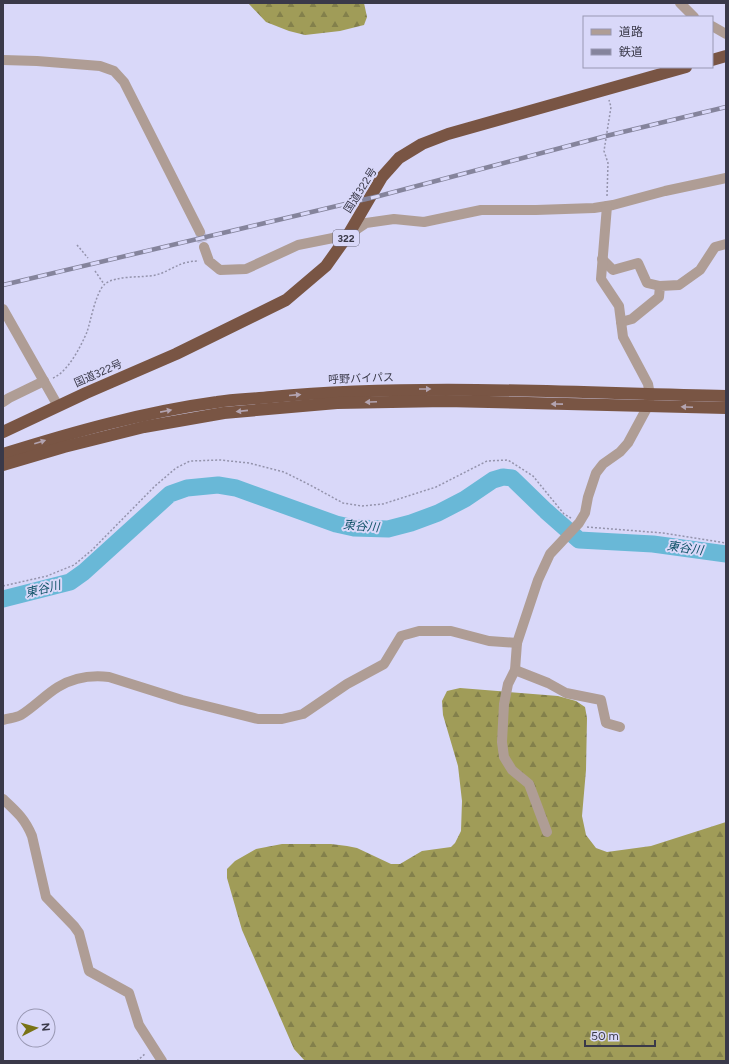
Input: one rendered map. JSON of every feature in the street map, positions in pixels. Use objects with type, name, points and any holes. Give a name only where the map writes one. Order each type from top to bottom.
[{"type":"highway","points":[[713,60],[726,56]]},
{"type":"highway","name":"国道322号","points":[[3,432],[176,354],[286,300],[326,266],[348,235],[382,177],[399,158],[422,144],[448,134],[683,68]]},
{"type":"highway","name":"呼野バイパス","points":[[3,454],[51,439],[148,415],[216,402],[316,393],[370,390],[514,390],[649,400],[726,408]]},
{"type":"highway","name":"呼野バイパス","points":[[3,465],[64,447],[144,427],[224,413],[276,408],[387,401],[649,400],[726,396]]},
{"type":"street","points":[[680,3],[693,16]]},
{"type":"street","points":[[713,27],[726,34]]},
{"type":"street","points":[[3,60],[100,66],[114,71],[124,82],[200,232]]},
{"type":"street","points":[[204,247],[209,261],[220,270],[246,269],[298,245],[348,235],[366,222],[394,219],[424,222],[481,210],[594,208],[726,178]]},
{"type":"street","points":[[547,832],[529,784],[512,770],[504,757],[502,742],[504,704],[508,684],[515,670],[517,643],[538,580],[550,554],[579,523],[585,513],[590,490],[596,473],[603,464],[620,452],[628,443],[649,400],[648,384],[623,337],[619,306],[601,279],[606,206]]},
{"type":"street","points":[[602,259],[613,270],[638,264],[647,284],[660,286],[679,285],[700,270],[715,247],[726,244]]},
{"type":"street","points":[[621,322],[632,319],[659,297],[660,286]]},
{"type":"street","points":[[3,308],[58,406]]},
{"type":"street","points":[[3,402],[44,381]]},
{"type":"street","points":[[3,720],[20,716],[58,687],[89,677],[99,676],[109,677],[182,700],[258,719],[282,719],[303,714],[347,684],[384,664],[401,636],[419,631],[451,632],[489,641],[517,643]]},
{"type":"street","points":[[515,670],[566,693],[601,700],[606,723],[620,727]]},
{"type":"street","points":[[3,799],[21,816],[29,827],[46,897],[74,926],[79,934],[90,971],[130,993],[139,1026],[162,1061]]},
{"type":"path","points":[[606,90],[611,107],[604,151],[608,163],[606,206]]},
{"type":"path","points":[[77,244],[88,258]]},
{"type":"path","points":[[44,381],[57,376],[67,367],[87,332],[97,297],[104,284],[111,280],[156,275],[181,263],[190,261],[209,261]]},
{"type":"path","points":[[94,272],[104,284]]},
{"type":"path","points":[[3,586],[47,576],[74,565],[92,550],[155,486],[176,468],[190,461],[220,460],[248,463],[284,472],[343,503],[362,506],[383,504],[436,487],[487,461],[508,460],[533,476],[564,514],[588,528],[664,533],[726,543]]},
{"type":"green space","points":[[248,3],[364,3],[367,17],[364,25],[340,31],[305,35],[289,31],[266,22]]},
{"type":"green space","points":[[460,688],[558,696],[576,701],[585,707],[587,718],[586,770],[582,816],[586,835],[596,848],[607,852],[651,846],[726,822],[726,1061],[305,1061],[294,1049],[242,930],[227,878],[227,869],[235,861],[256,849],[282,844],[331,844],[347,846],[357,848],[391,864],[400,864],[422,851],[451,847],[455,843],[461,831],[462,801],[458,766],[443,715],[442,701],[447,691]]},
{"type":"waterway","name":"東谷川","points":[[3,599],[70,582],[84,572],[170,494],[187,488],[218,485],[236,488],[336,524],[354,528],[388,529],[411,523],[438,513],[465,499],[493,480],[503,477],[512,478],[579,540],[653,544],[726,554]]},
{"type":"tunnel","points":[[200,232],[204,247]]},
{"type":"railway","points":[[3,285],[379,196],[606,136],[726,107]]}]
